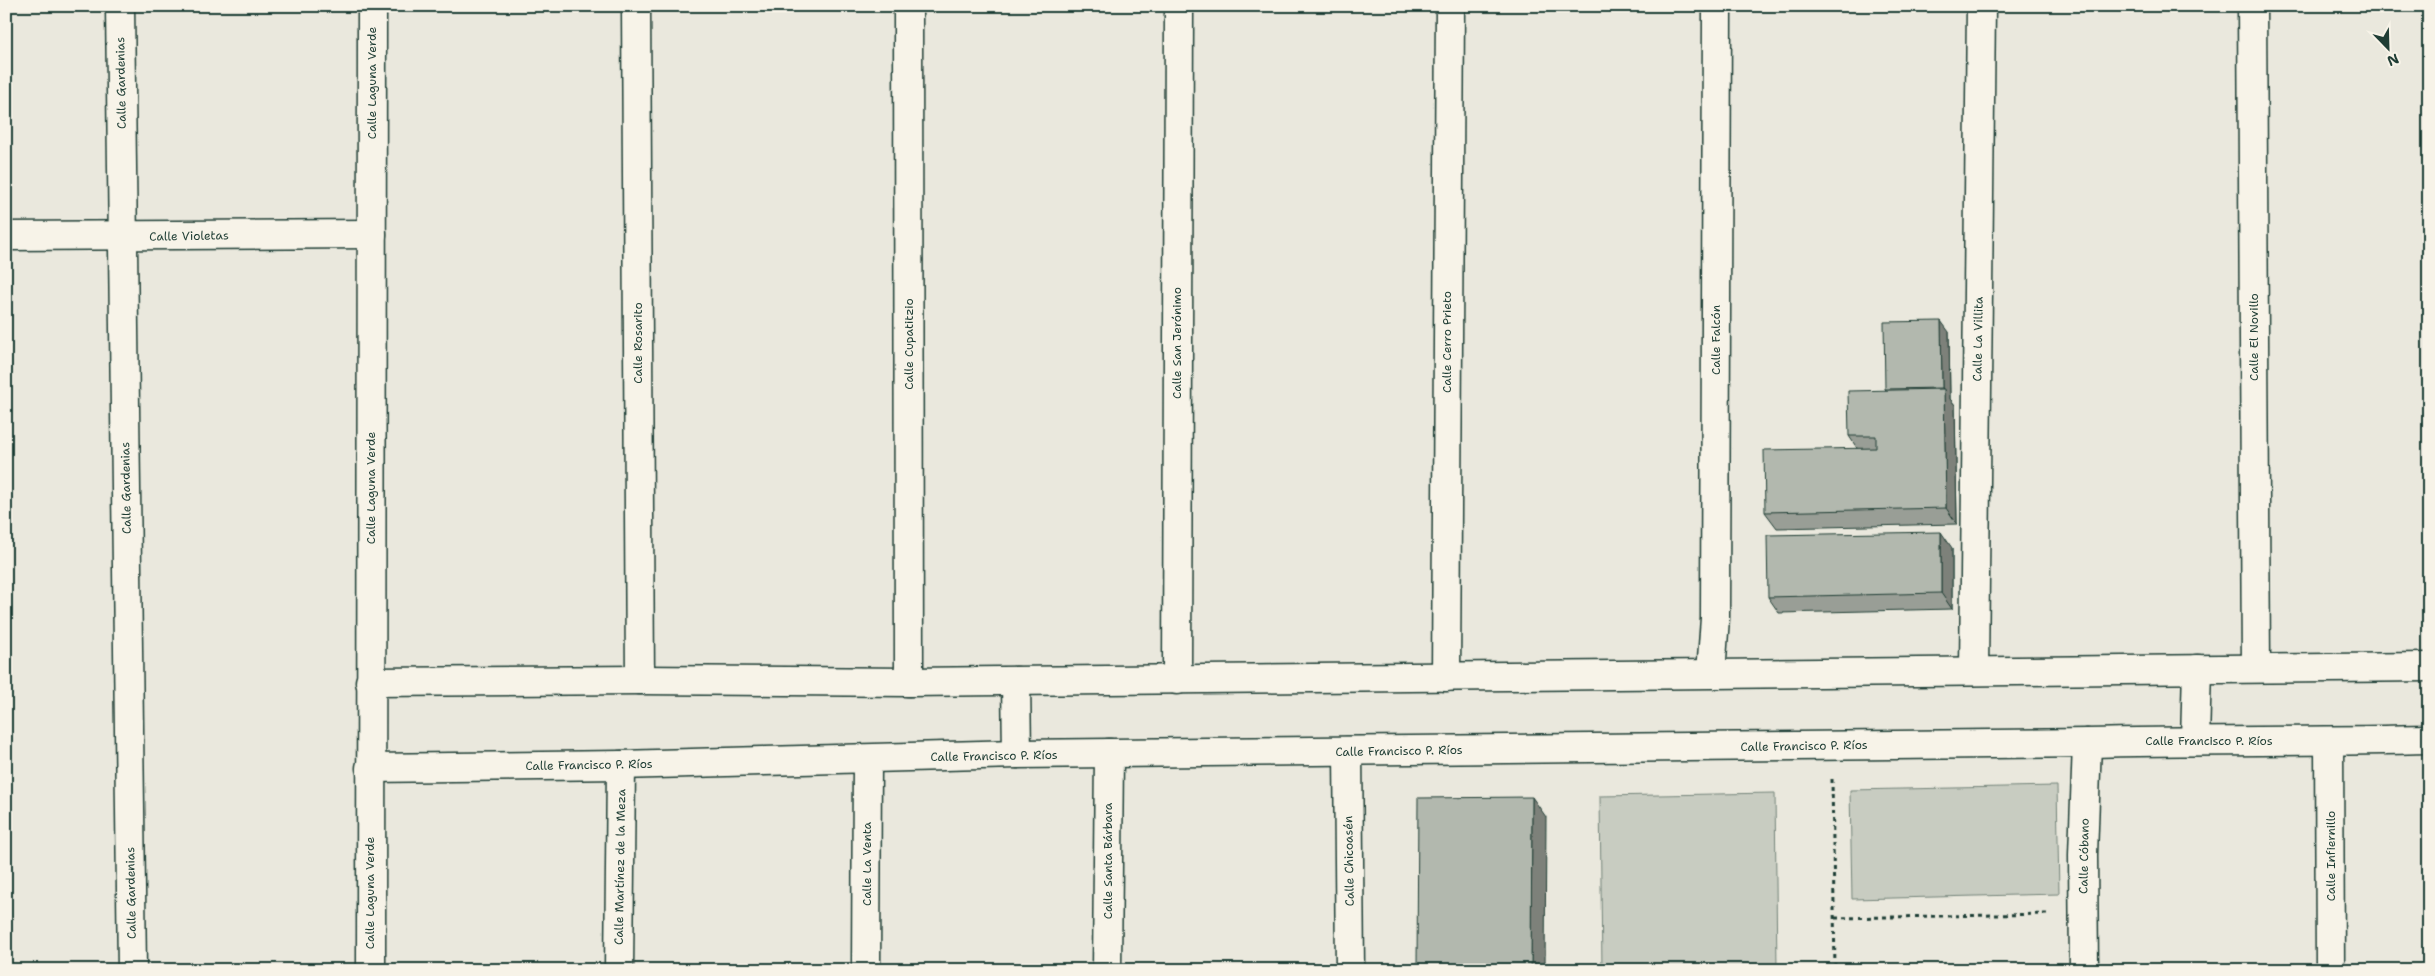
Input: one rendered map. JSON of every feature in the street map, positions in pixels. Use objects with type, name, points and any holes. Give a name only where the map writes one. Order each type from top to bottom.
[{"type":"street","name":"Calle Gardenias","points":[[120,6],[132,970]]},
{"type":"street","name":"Calle Laguna Verde","points":[[371,970],[372,6]]},
{"type":"street","name":"Calle Rosarito","points":[[636,6],[640,680]]},
{"type":"street","name":"Calle Cupatitzio","points":[[908,6],[909,682]]},
{"type":"street","name":"Calle San Jerónimo","points":[[1177,680],[1178,6]]},
{"type":"street","name":"Calle Cerro Prieto","points":[[1446,677],[1450,6]]},
{"type":"street","name":"Calle Falcón","points":[[1710,673],[1715,618],[1717,6]]},
{"type":"street","name":"Calle La Villita","points":[[1974,671],[1981,6]]},
{"type":"street","name":"Calle El Novillo","points":[[2252,6],[2256,668]]},
{"type":"street","name":"Calle Violetas","points":[[6,236],[372,234]]},
{"type":"street","points":[[370,682],[640,680],[909,682],[2429,667]]},
{"type":"street","points":[[2195,740],[2196,669]]},
{"type":"street","points":[[1016,681],[1017,754]]},
{"type":"street","name":"Calle Francisco P. Ríos","points":[[370,768],[622,765],[1017,754],[2087,743],[2195,740],[2329,742],[2429,739]]},
{"type":"street","name":"Calle Infiernillo","points":[[2329,742],[2330,970]]},
{"type":"street","name":"Calle Cóbano","points":[[2084,970],[2087,743]]},
{"type":"street","name":"Calle Chicoasén","points":[[1348,751],[1350,970]]},
{"type":"street","name":"Calle Santa Bárbara","points":[[1107,970],[1109,753]]},
{"type":"street","name":"Calle La Venta","points":[[866,970],[867,759]]},
{"type":"street","name":"Calle Martínez de la Meza","points":[[619,970],[622,765]]},
{"type":"path","points":[[1831,746],[1835,970]]},
{"type":"path","points":[[1834,918],[2084,913]]},
{"type":"shaded area","points":[[2057,786],[2059,894],[1852,899],[1850,790]]},
{"type":"shaded area","points":[[1775,793],[1777,970],[1602,970],[1600,796]]},
{"type":"building","points":[[1941,321],[1942,388],[1885,389],[1884,322]]},
{"type":"building","points":[[1944,389],[1946,508],[1765,512],[1764,450],[1876,448],[1876,436],[1849,436],[1848,391]]},
{"type":"building","points":[[1941,532],[1941,593],[1768,597],[1767,535]]},
{"type":"building","points":[[1532,797],[1531,970],[1417,970],[1418,798]]}]
